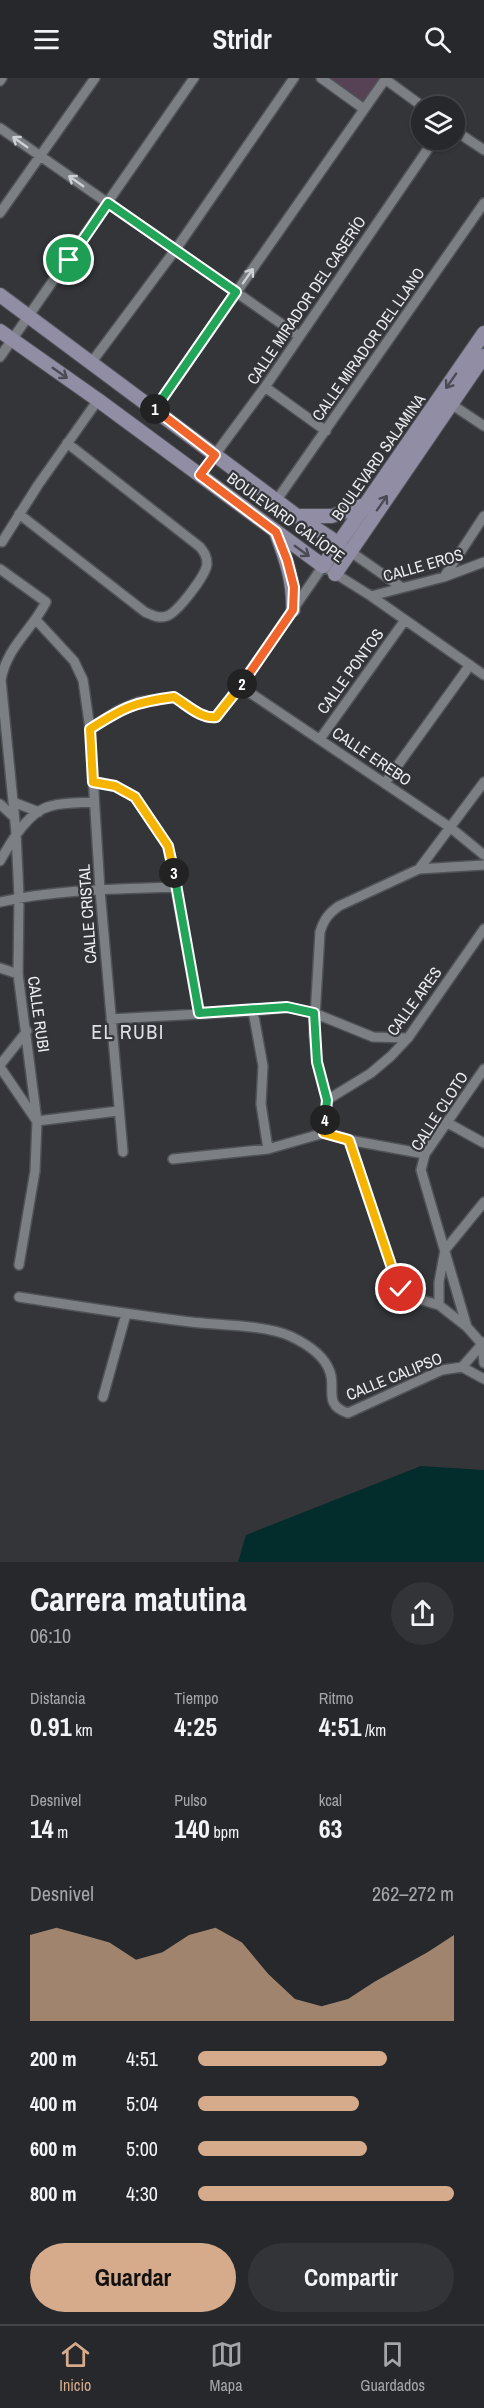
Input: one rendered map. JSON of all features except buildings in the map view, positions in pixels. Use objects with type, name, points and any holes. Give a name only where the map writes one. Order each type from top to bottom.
[{"type":"street","points":[[0,213],[95,78]]},
{"type":"street","points":[[0,357],[194,78]]},
{"type":"street","points":[[91,363],[176,249],[294,78]]},
{"type":"street","points":[[321,78],[364,109]]},
{"type":"street","points":[[154,410],[385,79],[411,98]]},
{"type":"street","points":[[0,128],[299,336]]},
{"type":"street","points":[[465,137],[484,150]]},
{"type":"street","name":"CALLE MIRADOR DEL CASERÍO","points":[[200,475],[265,387],[427,150]]},
{"type":"street","name":"CALLE MIRADOR DEL LLANO","points":[[276,501],[484,203]]},
{"type":"street","name":"BOULEVARD CALÍOPE","points":[[0,296],[276,501],[344,547]]},
{"type":"street","name":"BOULEVARD CALÍOPE","points":[[0,331],[329,570],[371,596],[484,675]]},
{"type":"street","name":"BOULEVARD SALAMINA","points":[[344,547],[364,505],[484,333]]},
{"type":"street","name":"BOULEVARD SALAMINA","points":[[90,729],[117,711],[138,702],[174,697],[202,715],[209,718],[216,717],[293,610],[329,570],[484,356]]},
{"type":"street","points":[[265,387],[326,431]]},
{"type":"street","points":[[2,542],[98,400]]},
{"type":"street","points":[[451,404],[484,426]]},
{"type":"street","points":[[19,514],[145,612],[156,617],[167,616],[177,609],[204,573],[207,564],[206,554],[200,546],[67,443]]},
{"type":"street","points":[[297,516],[332,516],[364,505]]},
{"type":"street","points":[[444,577],[484,516]]},
{"type":"street","points":[[276,532],[291,573],[294,587],[293,610]]},
{"type":"street","points":[[344,547],[401,587]]},
{"type":"street","name":"CALLE EROS","points":[[371,596],[444,577],[484,562]]},
{"type":"street","name":"CALLE RUBI","points":[[0,569],[46,602],[37,621],[8,654],[1,680],[20,897],[18,974],[37,1121],[34,1181],[19,1265]]},
{"type":"street","name":"CALLE PONTOS","points":[[320,739],[405,620]]},
{"type":"street","name":"CALLE CRISTAL","points":[[37,621],[80,670],[90,729],[100,890],[123,1152]]},
{"type":"street","points":[[385,783],[470,665]]},
{"type":"street","name":"CALLE EREBO","points":[[240,686],[451,828],[484,855]]},
{"type":"street","points":[[93,782],[115,786],[135,797],[168,846],[199,1013]]},
{"type":"street","points":[[419,869],[484,782]]},
{"type":"street","points":[[13,802],[39,812]]},
{"type":"street","points":[[0,861],[16,832],[39,812],[50,806],[94,802]]},
{"type":"street","points":[[0,804],[14,817]]},
{"type":"street","points":[[324,1133],[327,1100],[317,1062],[314,1013],[320,932],[323,921],[339,906],[419,869],[484,865]]},
{"type":"street","points":[[0,902],[20,897],[100,890],[177,887]]},
{"type":"street","name":"CALLE ARES","points":[[327,1100],[371,1073],[408,1038],[484,929]]},
{"type":"street","points":[[0,968],[18,974]]},
{"type":"street","points":[[111,1019],[287,1007],[314,1013],[373,1037],[408,1038]]},
{"type":"street","points":[[253,1011],[263,1066],[261,1104],[268,1149]]},
{"type":"street","points":[[27,1030],[0,1066],[37,1121],[118,1111]]},
{"type":"street","name":"CALLE CLOTO","points":[[445,1250],[421,1170],[425,1154],[484,1069]]},
{"type":"street","points":[[446,1122],[484,1143]]},
{"type":"street","points":[[173,1160],[268,1149],[324,1133],[425,1154]]},
{"type":"street","points":[[349,1140],[396,1280],[410,1296],[439,1305],[467,1327],[483,1343],[484,1363]]},
{"type":"street","points":[[439,1305],[439,1282],[445,1250],[484,1202]]},
{"type":"street","points":[[445,1250],[467,1327]]},
{"type":"street","points":[[19,1297],[126,1314],[103,1397]]},
{"type":"street","name":"CALLE CALIPSO","points":[[126,1314],[279,1332],[286,1335],[312,1349],[325,1362],[330,1372],[332,1400],[339,1410],[348,1413],[442,1370],[462,1367],[483,1343]]},
{"type":"street","points":[[462,1367],[484,1379]]},
{"type":"shaded area","points":[[325,78],[388,78],[367,107]]},
{"type":"shaded area","points":[[421,1466],[484,1470],[484,1562],[238,1562],[246,1535]]},
{"type":"district","name":"EL RUBI","points":[[128,1032]]},
{"type":"route","points":[[69,260],[108,203],[236,292],[154,410],[215,455],[200,475],[276,532],[291,573],[294,587],[293,610],[222,712],[216,717],[209,718],[202,715],[174,697],[138,702],[117,711],[90,729],[93,782],[115,786],[135,797],[157,826],[168,846],[199,1013],[253,1011],[280,1007],[298,1008],[314,1013],[317,1062],[327,1100],[324,1133],[349,1140],[401,1289]]}]
